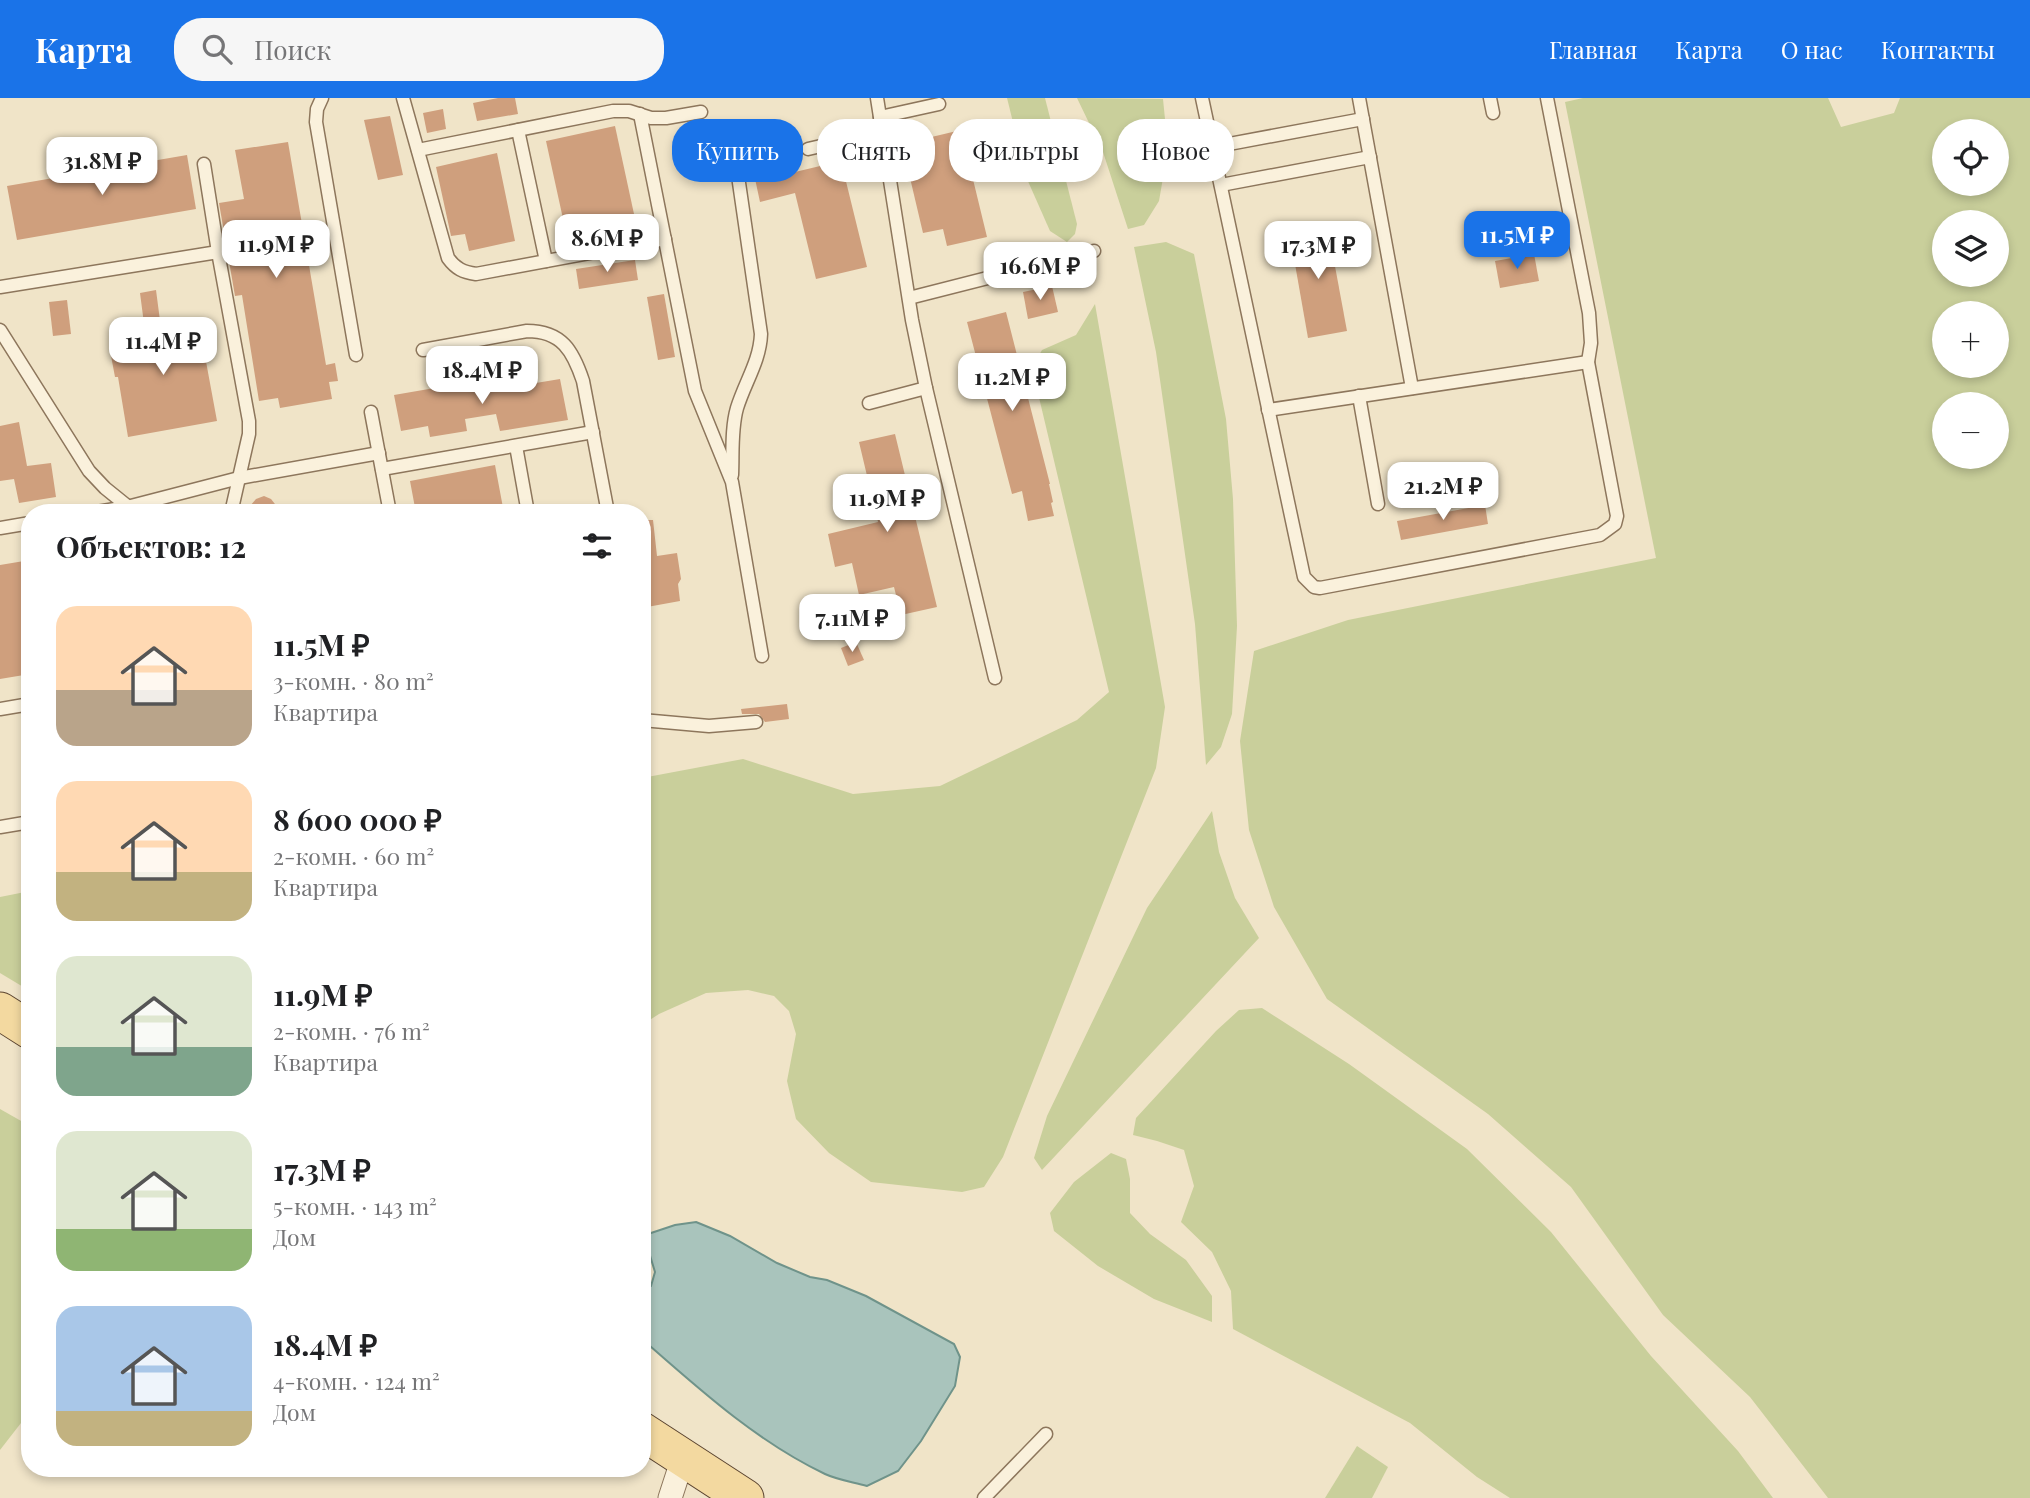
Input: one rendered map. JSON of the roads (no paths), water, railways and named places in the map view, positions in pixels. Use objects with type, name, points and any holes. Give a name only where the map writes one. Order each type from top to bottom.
[{"type":"main road","points":[[0,1011],[21,1024]]},
{"type":"main road","points":[[651,1437],[745,1498]]},
{"type":"street","points":[[670,1498],[683,1458]]},
{"type":"lane","points":[[322,98],[317,109],[316,122],[356,355]]},
{"type":"lane","points":[[403,98],[448,258],[454,267],[476,274],[666,239]]},
{"type":"lane","points":[[877,98],[880,117],[939,104]]},
{"type":"lane","points":[[1202,98],[1207,119]]},
{"type":"lane","points":[[1359,98],[1412,388]]},
{"type":"lane","points":[[1490,98],[1493,113]]},
{"type":"lane","points":[[1220,182],[1304,577],[1314,587],[1600,535],[1615,524],[1617,516],[1588,362],[1591,343],[1589,313],[1547,98]]},
{"type":"lane","points":[[418,150],[613,111],[629,111],[651,118],[701,112]]},
{"type":"lane","points":[[640,114],[695,391],[732,482]]},
{"type":"lane","points":[[1234,143],[1363,119]]},
{"type":"lane","points":[[518,130],[546,261]]},
{"type":"lane","points":[[808,149],[817,147]]},
{"type":"lane","points":[[1221,185],[1370,158]]},
{"type":"lane","points":[[204,163],[249,421],[249,434],[233,504]]},
{"type":"lane","points":[[739,182],[761,348],[734,422],[732,482],[762,656]]},
{"type":"lane","points":[[890,182],[926,387],[995,678]]},
{"type":"lane","points":[[0,288],[218,251]]},
{"type":"lane","points":[[909,298],[1094,251]]},
{"type":"lane","points":[[0,330],[89,471],[125,504]]},
{"type":"lane","points":[[423,350],[527,331],[551,334],[569,351],[578,366],[606,504]]},
{"type":"lane","points":[[1268,410],[1588,362]]},
{"type":"lane","points":[[869,402],[926,387]]},
{"type":"lane","points":[[1359,396],[1378,504]]},
{"type":"lane","points":[[371,412],[388,504]]},
{"type":"lane","points":[[382,469],[593,432]]},
{"type":"lane","points":[[516,446],[526,504]]},
{"type":"lane","points":[[152,504],[239,478],[379,453]]},
{"type":"lane","points":[[0,528],[21,524]]},
{"type":"lane","points":[[0,709],[21,706]]},
{"type":"lane","points":[[651,717],[709,726],[756,722]]},
{"type":"lane","points":[[0,827],[21,824]]},
{"type":"lane","points":[[984,1498],[1046,1434]]},
{"type":"water","points":[[696,1222],[730,1236],[777,1263],[866,1296],[954,1344],[960,1357],[955,1386],[921,1441],[898,1471],[867,1486],[825,1474],[752,1430],[651,1347],[651,1286],[655,1272],[651,1259],[651,1233]]}]
